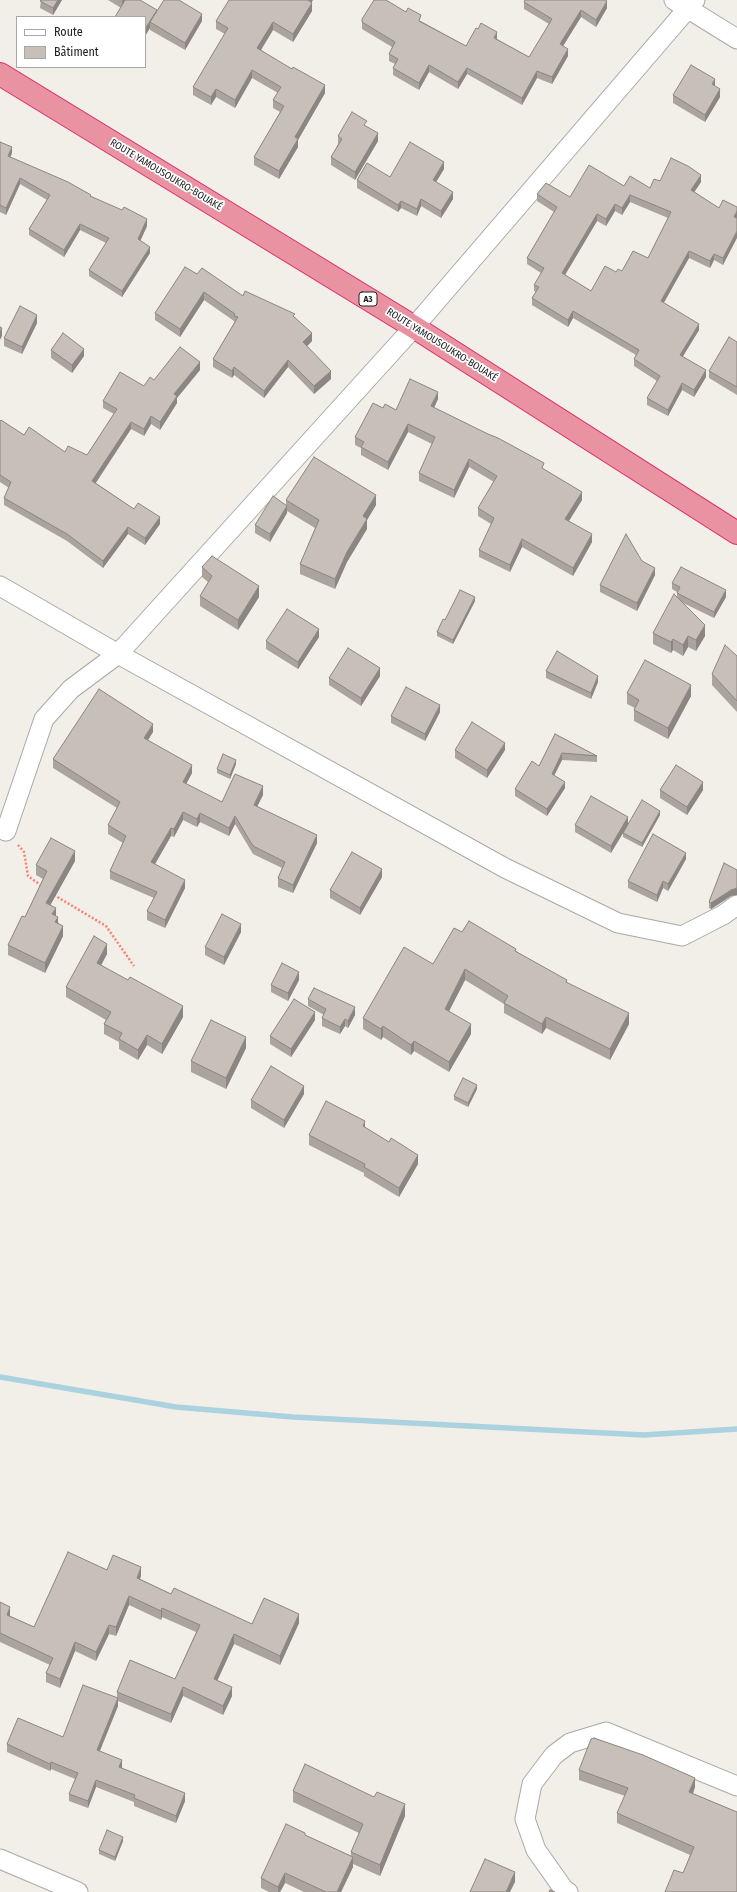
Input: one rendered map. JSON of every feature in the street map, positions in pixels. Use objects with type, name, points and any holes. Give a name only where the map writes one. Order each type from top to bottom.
[{"type":"highway","name":"ROUTE YAMOUSOUKRO-BOUAKÉ","points":[[0,74],[414,327],[735,533]]},
{"type":"street","points":[[6,831],[44,719],[71,690],[118,654],[414,327],[686,3],[737,39]]},
{"type":"street","points":[[0,586],[118,654],[505,868],[618,923],[682,936],[723,915],[737,905]]},
{"type":"street","points":[[568,1892],[565,1891],[536,1850],[525,1819],[532,1784],[554,1755],[570,1743],[606,1732],[737,1786]]},
{"type":"street","points":[[0,1859],[78,1892]]},
{"type":"path","points":[[6,831],[24,852],[28,876],[44,888]]},
{"type":"path","points":[[49,892],[106,926],[134,966]]},
{"type":"building","points":[[58,0],[53,8],[40,1]]},
{"type":"building","points":[[125,0],[140,0],[157,10],[146,27],[146,16],[116,16]]},
{"type":"building","points":[[164,0],[179,0],[202,14],[185,43],[150,22]]},
{"type":"building","points":[[229,0],[308,0],[312,3],[293,34],[273,22],[257,48],[292,69],[293,67],[325,85],[295,137],[298,139],[279,171],[254,157],[284,106],[273,100],[281,87],[252,70],[235,100],[216,89],[211,97],[193,87],[228,28],[216,21]]},
{"type":"building","points":[[374,0],[386,0],[406,12],[408,8],[421,15],[419,21],[466,46],[476,28],[478,29],[481,23],[497,32],[494,38],[529,57],[552,19],[524,2],[525,0],[607,1],[596,20],[581,10],[560,44],[568,49],[552,77],[537,71],[522,98],[467,68],[458,82],[429,65],[419,83],[393,68],[398,59],[389,54],[395,42],[362,22],[362,19]]},
{"type":"building","points":[[691,65],[715,79],[712,84],[720,89],[705,115],[673,95]]},
{"type":"building","points":[[352,112],[367,121],[364,125],[378,133],[355,172],[331,157],[342,139],[338,136]]},
{"type":"building","points":[[0,142],[12,147],[8,156],[68,182],[91,195],[90,196],[122,210],[124,207],[147,219],[138,239],[150,247],[122,291],[89,270],[109,238],[80,224],[64,250],[29,229],[50,195],[20,178],[6,208],[0,205]]},
{"type":"building","points":[[410,142],[444,162],[433,180],[453,192],[441,211],[421,199],[417,209],[401,201],[398,205],[357,180],[367,163],[390,177]]},
{"type":"building","points":[[671,158],[688,166],[701,175],[691,190],[719,208],[723,200],[737,207],[734,217],[737,218],[737,231],[723,258],[714,254],[710,261],[689,251],[661,301],[699,324],[680,355],[706,370],[694,390],[682,383],[668,410],[647,398],[660,376],[634,359],[639,350],[573,311],[568,320],[532,298],[539,287],[534,285],[544,268],[527,258],[557,207],[537,194],[546,183],[570,197],[589,165],[624,186],[630,176],[650,188],[654,179],[660,181]],"holes":[[[630,195],[671,212],[648,258],[633,251],[622,271],[618,269],[616,272],[605,266],[591,291],[562,273],[597,214],[606,219],[615,204],[622,208]]]},
{"type":"building","points":[[185,267],[197,274],[202,268],[243,296],[245,291],[295,314],[293,316],[312,333],[303,342],[331,371],[314,386],[288,360],[264,391],[234,367],[232,371],[213,359],[238,317],[234,316],[235,314],[204,292],[180,329],[155,313]]},
{"type":"building","points":[[20,306],[37,315],[22,347],[4,338]]},
{"type":"building","points":[[63,333],[84,349],[72,365],[51,350]]},
{"type":"building","points":[[729,337],[737,342],[737,387],[709,371]]},
{"type":"building","points":[[180,347],[200,362],[174,394],[177,396],[160,422],[151,416],[144,429],[131,422],[92,481],[134,509],[138,503],[160,517],[145,538],[128,527],[103,561],[67,534],[4,498],[11,482],[0,475],[1,420],[24,435],[29,427],[65,452],[68,446],[87,455],[117,409],[103,401],[120,372],[144,386],[150,377],[154,380]]},
{"type":"building","points":[[410,379],[438,392],[431,406],[498,438],[544,463],[542,468],[582,492],[565,519],[592,534],[573,568],[522,539],[510,565],[479,550],[494,518],[478,508],[497,476],[469,459],[454,490],[419,473],[435,437],[408,424],[388,462],[361,447],[364,442],[355,437],[373,403],[383,408],[385,404],[396,410]]},
{"type":"building","points":[[314,457],[376,495],[363,516],[367,519],[347,552],[335,579],[300,564],[319,520],[286,500]]},
{"type":"building","points":[[273,496],[287,506],[270,534],[255,525]]},
{"type":"building","points":[[626,534],[642,561],[655,568],[637,603],[600,585]]},
{"type":"building","points":[[212,556],[259,586],[238,620],[200,596],[212,576],[202,567]]},
{"type":"building","points":[[681,567],[726,590],[714,612],[677,593],[680,587],[672,583]]},
{"type":"building","points":[[460,590],[475,597],[453,640],[437,632],[443,619],[445,620]]},
{"type":"building","points":[[674,594],[705,625],[696,640],[688,636],[683,645],[673,639],[671,642],[653,633]]},
{"type":"building","points":[[287,609],[319,629],[298,662],[266,641]]},
{"type":"building","points":[[725,645],[737,656],[737,701],[712,674]]},
{"type":"building","points":[[348,648],[380,668],[361,698],[329,678]]},
{"type":"building","points":[[557,651],[598,676],[591,693],[546,671]]},
{"type":"building","points":[[645,660],[691,685],[668,728],[634,710],[639,700],[627,693]]},
{"type":"building","points":[[406,687],[440,705],[425,734],[391,716]]},
{"type":"building","points":[[99,689],[153,724],[144,738],[192,765],[183,782],[222,802],[235,774],[263,786],[254,805],[317,835],[293,885],[278,878],[285,862],[253,846],[235,816],[229,828],[200,813],[197,819],[183,812],[174,829],[171,828],[151,862],[185,880],[165,920],[147,911],[157,892],[110,871],[126,836],[108,825],[120,802],[53,759]]},
{"type":"building","points":[[472,722],[505,743],[487,770],[455,750]]},
{"type":"building","points":[[555,734],[597,756],[562,753],[552,774],[565,782],[547,809],[515,789],[532,761],[539,766]]},
{"type":"building","points":[[223,754],[236,760],[230,775],[217,769]]},
{"type":"building","points":[[676,765],[703,782],[687,807],[660,790]]},
{"type":"building","points":[[591,796],[628,817],[611,846],[575,825]]},
{"type":"building","points":[[642,800],[660,811],[642,843],[623,833]]},
{"type":"building","points":[[653,834],[686,853],[668,884],[663,881],[657,895],[628,881]]},
{"type":"building","points":[[51,838],[75,851],[46,903],[56,908],[52,914],[58,917],[55,922],[63,926],[45,963],[8,945],[22,916],[25,917],[47,871],[36,865]]},
{"type":"building","points":[[352,852],[382,869],[360,908],[330,890]]},
{"type":"building","points":[[724,863],[737,870],[737,888],[731,890],[711,903],[709,902]]},
{"type":"building","points":[[222,914],[241,924],[224,957],[205,947]]},
{"type":"building","points":[[469,921],[516,949],[515,951],[567,980],[566,982],[629,1013],[610,1049],[546,1017],[542,1024],[504,1003],[508,996],[465,969],[445,1009],[471,1024],[449,1062],[414,1041],[411,1045],[383,1026],[381,1029],[363,1018],[404,947],[433,964],[454,928],[462,932]]},
{"type":"building","points":[[94,936],[107,944],[97,963],[128,980],[130,977],[183,1006],[162,1044],[147,1035],[138,1050],[119,1039],[122,1033],[104,1024],[111,1012],[66,987]]},
{"type":"building","points":[[282,963],[299,972],[288,993],[271,985]]},
{"type":"building","points":[[314,988],[355,1007],[348,1021],[345,1019],[340,1027],[322,1018],[326,1009],[308,999]]},
{"type":"building","points":[[294,999],[315,1012],[291,1049],[270,1036]]},
{"type":"building","points":[[211,1020],[246,1037],[226,1078],[191,1061]]},
{"type":"building","points":[[271,1066],[304,1086],[284,1120],[251,1100]]},
{"type":"building","points":[[463,1078],[477,1085],[468,1103],[454,1096]]},
{"type":"building","points":[[326,1101],[365,1121],[363,1126],[389,1142],[391,1138],[418,1155],[399,1188],[364,1167],[365,1164],[309,1135]]},
{"type":"building","points":[[68,1552],[107,1570],[113,1555],[141,1567],[137,1578],[171,1594],[174,1588],[252,1624],[264,1598],[299,1614],[280,1656],[234,1634],[214,1679],[232,1687],[223,1706],[183,1687],[171,1714],[117,1692],[130,1660],[175,1679],[200,1625],[162,1608],[161,1611],[129,1596],[116,1627],[109,1625],[96,1652],[75,1642],[60,1679],[46,1673],[53,1658],[0,1633],[0,1602],[10,1607],[7,1615],[34,1627]]},
{"type":"building","points":[[83,1685],[118,1698],[97,1750],[122,1760],[119,1767],[185,1793],[176,1816],[134,1798],[135,1795],[96,1780],[88,1801],[69,1794],[78,1773],[51,1762],[50,1764],[7,1744],[18,1718],[63,1737]]},
{"type":"building","points":[[594,1738],[643,1755],[695,1778],[689,1792],[737,1812],[737,1892],[665,1892],[674,1870],[683,1873],[694,1847],[617,1813],[628,1788],[579,1770],[591,1739]]},
{"type":"building","points":[[305,1764],[374,1797],[377,1792],[405,1804],[380,1865],[351,1852],[363,1824],[293,1791]]},
{"type":"building","points":[[286,1824],[305,1833],[305,1835],[353,1857],[337,1892],[326,1892],[285,1873],[278,1887],[261,1878]]},
{"type":"building","points":[[107,1830],[123,1837],[115,1857],[99,1850]]},
{"type":"building","points":[[485,1859],[515,1872],[506,1892],[470,1892]]},
{"type":"waterway","points":[[0,1377],[176,1407],[293,1417],[644,1435],[737,1429]]}]
